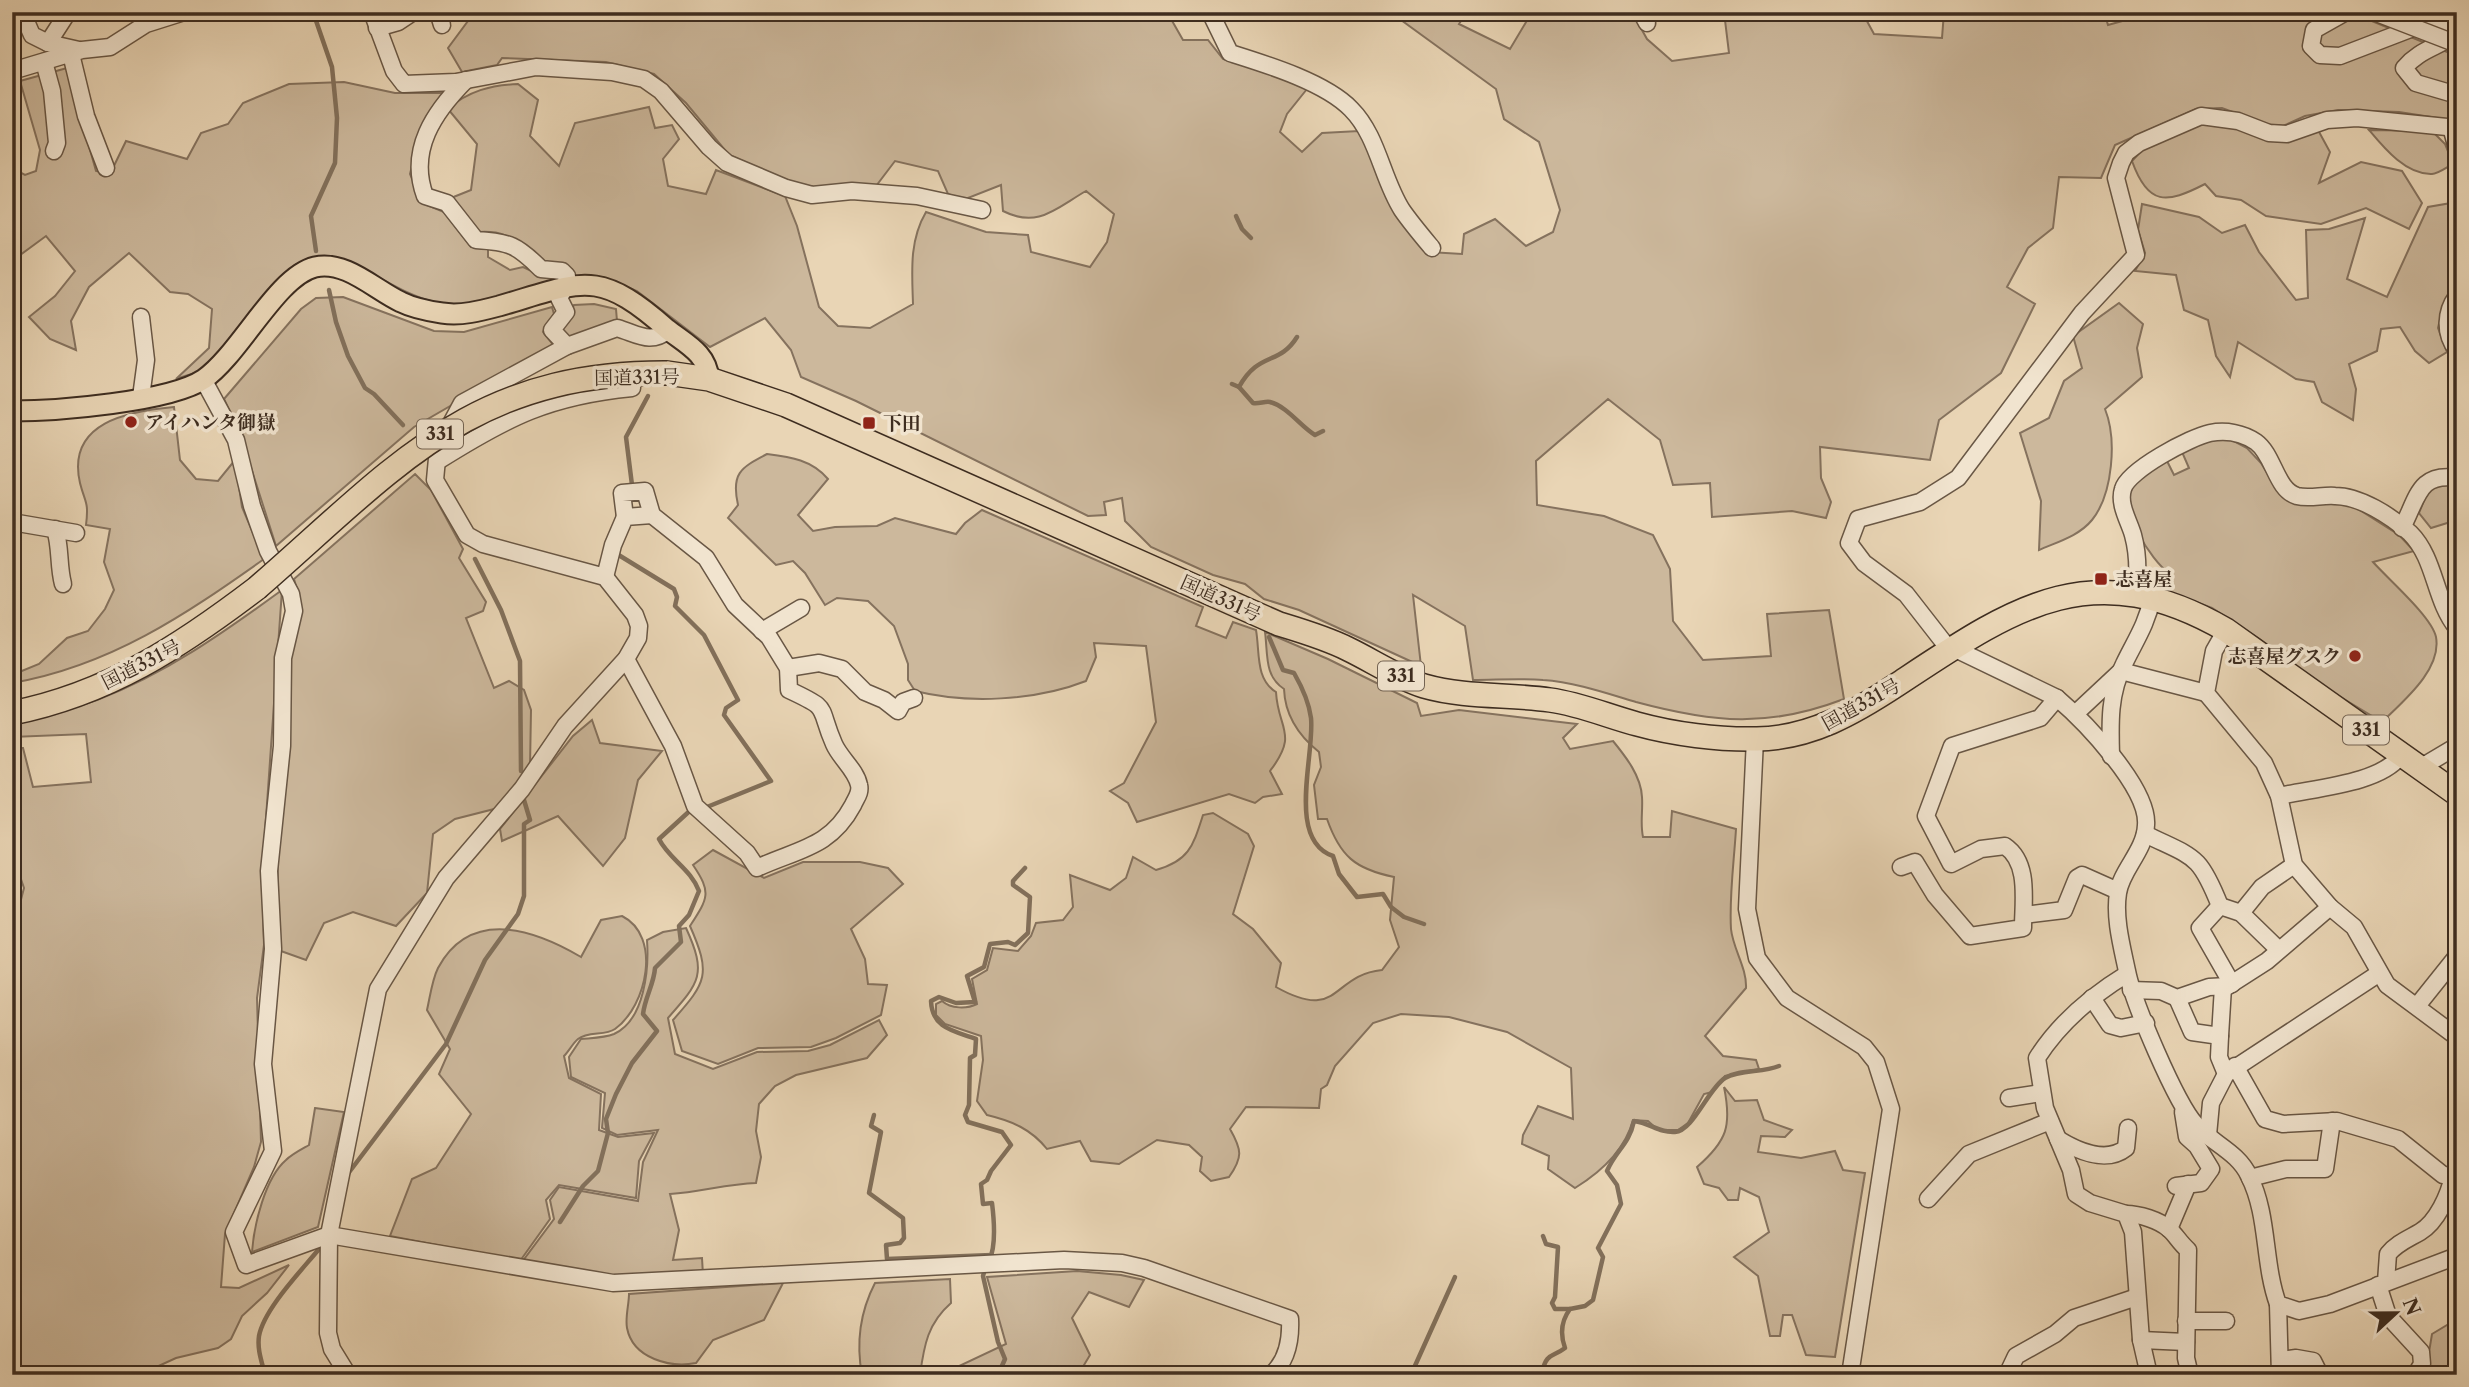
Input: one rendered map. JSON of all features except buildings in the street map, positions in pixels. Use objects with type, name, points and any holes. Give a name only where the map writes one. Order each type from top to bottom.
[{"type":"highway","name":"国道331号","points":[[12,713],[83,692],[154,661],[189,640],[257,588],[391,470],[453,425],[518,394],[547,386],[606,375],[667,373],[709,379],[786,405],[1279,624],[1332,641],[1422,685],[1461,694],[1548,699],[1648,727],[1755,739],[1785,737],[1843,718],[1999,620],[2057,597],[2110,591],[2144,596],[2187,610],[2226,630],[2457,793]]},
{"type":"main road","points":[[12,411],[165,394],[204,379],[235,349],[295,276],[315,267],[339,268],[402,303],[453,314],[479,312],[566,286],[598,285],[615,289],[637,303],[705,359],[709,379]]},
{"type":"street","points":[[22,12],[32,35],[76,52]]},
{"type":"street","points":[[48,43],[68,12]]},
{"type":"street","points":[[12,71],[76,52],[110,47],[146,24],[184,12]]},
{"type":"street","points":[[373,17],[398,22],[413,12]]},
{"type":"street","points":[[1210,12],[1230,53],[1273,66],[1312,84],[1351,108],[1365,130],[1401,209],[1432,248]]},
{"type":"street","points":[[2346,12],[2314,30],[2311,46],[2320,55],[2340,56],[2434,20],[2450,26],[2457,33],[2438,46],[2416,54],[2404,68],[2416,83],[2457,95]]},
{"type":"street","points":[[2374,12],[2457,44]]},
{"type":"street","points":[[373,17],[394,71],[404,84],[466,80],[537,67],[612,72],[644,79],[661,91],[727,163],[786,188],[812,195],[852,191],[917,196],[982,211]]},
{"type":"street","points":[[76,52],[86,116],[106,168]]},
{"type":"street","points":[[44,62],[52,91],[57,143],[54,151]]},
{"type":"street","points":[[466,80],[441,105],[426,137],[417,172],[425,196],[447,203],[475,240],[508,242],[524,252],[541,269],[562,271],[567,276],[566,286],[559,298],[566,312],[552,330],[567,346]]},
{"type":"street","points":[[2320,1375],[2313,1361],[2297,1358],[2280,1368],[2278,1304],[2270,1281],[2259,1199],[2250,1178],[2236,1157],[2195,1124],[2160,1060],[2131,990],[2119,925],[2118,891],[2145,834],[2147,824],[2143,801],[2111,755],[2075,714],[2057,698],[1945,644],[1906,594],[1864,562],[1849,542],[1849,537],[1858,519],[1920,502],[1958,478],[2082,313],[2136,255],[2116,178],[2126,153],[2139,143],[2201,116],[2238,121],[2269,133],[2287,134],[2339,118],[2409,121],[2454,128],[2457,149]]},
{"type":"street","points":[[2457,296],[2450,309],[2447,329],[2457,350]]},
{"type":"street","points":[[141,317],[146,360],[141,397]]},
{"type":"street","points":[[348,1375],[332,1349],[328,1333],[329,1235],[378,989],[446,878],[522,789],[565,726],[626,659],[638,638],[639,626],[627,603],[605,577],[484,544],[467,535],[435,480],[438,448],[462,403],[567,346],[617,328],[647,338],[658,338],[669,330]]},
{"type":"street","points":[[204,379],[236,440],[252,506],[268,551],[291,594],[294,611],[283,658],[282,746],[269,871],[273,949],[263,1064],[273,1152],[234,1232],[246,1265],[329,1235],[613,1283],[1064,1260],[1122,1263],[1290,1319],[1291,1339],[1278,1368],[1271,1375]]},
{"type":"street","points":[[438,461],[489,429],[550,401],[594,391],[632,388]]},
{"type":"street","points":[[2111,755],[2110,706],[2121,671],[2149,617],[2134,537],[2122,504],[2122,491],[2127,479],[2139,469],[2212,432],[2227,431],[2257,443],[2267,454],[2286,489],[2296,496],[2350,498],[2366,504],[2402,527],[2422,548],[2444,606],[2457,628]]},
{"type":"street","points":[[2402,527],[2437,467],[2457,478]]},
{"type":"street","points":[[605,577],[613,545],[625,517],[622,493],[641,489],[645,491],[652,515],[706,558],[735,605],[762,631],[788,668],[789,690],[816,703],[825,712],[834,744],[859,782],[860,792],[843,824],[818,844],[757,868],[747,853],[695,806],[673,746],[626,659]]},
{"type":"street","points":[[625,517],[652,515]]},
{"type":"street","points":[[12,522],[76,533]]},
{"type":"street","points":[[55,529],[61,547],[59,570],[63,584]]},
{"type":"street","points":[[762,631],[801,608]]},
{"type":"street","points":[[2206,693],[2214,651],[2226,630]]},
{"type":"street","points":[[788,668],[819,663],[842,669],[865,692],[884,700],[898,711],[903,702],[914,698]]},
{"type":"street","points":[[2121,671],[2206,693],[2256,750],[2279,796],[2294,865],[2330,907],[2354,928],[2378,974],[2387,985],[2457,1037]]},
{"type":"street","points":[[2075,714],[2121,671]]},
{"type":"street","points":[[1902,867],[1915,862],[1936,895],[1970,936],[2023,928],[2024,877],[2015,853],[2005,846],[1981,849],[1951,864],[1926,816],[1952,746],[2040,718],[2057,698]]},
{"type":"street","points":[[1755,739],[1747,909],[1757,958],[1787,998],[1864,1047],[1876,1062],[1891,1110],[1850,1375]]},
{"type":"street","points":[[2279,796],[2376,775],[2391,767],[2457,746]]},
{"type":"street","points":[[2145,834],[2194,859],[2204,868],[2220,906],[2241,913],[2278,949]]},
{"type":"street","points":[[2241,913],[2262,887],[2294,865]]},
{"type":"street","points":[[2024,915],[2064,910],[2077,878],[2081,876],[2118,891]]},
{"type":"street","points":[[2220,906],[2200,928],[2227,985],[2219,1058],[2265,1119],[2283,1124],[2332,1121],[2398,1139],[2443,1175],[2455,1176],[2449,1195],[2423,1231],[2405,1239],[2389,1254],[2382,1284],[2388,1316],[2421,1352],[2422,1364],[2416,1374],[2420,1375]]},
{"type":"street","points":[[2131,990],[2161,992],[2177,998],[2209,987],[2227,985],[2267,961],[2330,907]]},
{"type":"street","points":[[2417,1006],[2457,956]]},
{"type":"street","points":[[2127,974],[2092,998],[2053,1032],[2037,1058],[2041,1093],[2071,1170],[2076,1194],[2090,1203],[2126,1214],[2138,1214],[2169,1229],[2175,1239],[2188,1250],[2186,1342],[2190,1375]]},
{"type":"street","points":[[2208,1135],[2211,1103],[2230,1070],[2378,974]]},
{"type":"street","points":[[2092,998],[2110,1026],[2121,1028],[2146,1023]]},
{"type":"street","points":[[2177,998],[2192,1032],[2220,1036]]},
{"type":"street","points":[[2009,1098],[2041,1093]]},
{"type":"street","points":[[2169,1229],[2182,1185],[2201,1183],[2211,1168],[2197,1146],[2187,1137],[2181,1099]]},
{"type":"street","points":[[1928,1199],[1969,1154],[2050,1121]]},
{"type":"street","points":[[2250,1178],[2286,1169],[2325,1169],[2332,1121]]},
{"type":"street","points":[[2058,1139],[2080,1153],[2119,1154],[2126,1149],[2128,1128]]},
{"type":"street","points":[[1963,1179],[1976,1151]]},
{"type":"street","points":[[2126,1214],[2133,1232],[2141,1340],[2149,1375]]},
{"type":"street","points":[[2278,1304],[2299,1311],[2330,1304],[2457,1256]]},
{"type":"street","points":[[2007,1375],[2016,1356],[2056,1334],[2074,1318],[2137,1297]]},
{"type":"street","points":[[2186,1321],[2226,1321]]},
{"type":"street","points":[[2141,1340],[2186,1342]]},
{"type":"shaded area","points":[[482,12],[1004,12],[1029,18],[1039,12],[1167,12],[1183,40],[1208,40],[1223,59],[1307,89],[1287,114],[1280,132],[1302,152],[1322,133],[1359,131],[1429,252],[1462,254],[1464,234],[1495,219],[1526,246],[1553,232],[1560,210],[1539,142],[1504,119],[1496,89],[1390,12],[1467,12],[1459,24],[1510,49],[1532,12],[1632,12],[1647,39],[1672,61],[1729,53],[1724,12],[1862,12],[1874,34],[1942,38],[1944,12],[2104,12],[2108,25],[2155,12],[2191,12],[2193,20],[2237,16],[2243,12],[2350,12],[2457,56],[2457,121],[2399,112],[2338,110],[2305,116],[2283,126],[2265,124],[2222,108],[2196,109],[2115,145],[2101,178],[2059,177],[2053,228],[2028,248],[2007,287],[2035,304],[2001,373],[1939,420],[1930,460],[1820,447],[1821,478],[1831,502],[1826,518],[1792,511],[1712,517],[1710,483],[1673,485],[1660,440],[1608,399],[1536,461],[1537,505],[1604,516],[1653,535],[1670,569],[1673,621],[1703,660],[1771,656],[1767,614],[1829,610],[1844,699],[1790,715],[1716,718],[1664,709],[1555,681],[1473,680],[1465,626],[1413,595],[1421,666],[1299,610],[1264,599],[1245,584],[1213,575],[1151,547],[1125,521],[1122,498],[1104,502],[1106,515],[1088,516],[856,401],[801,377],[791,350],[765,318],[710,347],[637,291],[603,277],[574,281],[572,269],[543,261],[507,236],[479,232],[451,198],[471,190],[477,144],[448,109],[480,90],[518,84],[538,100],[530,136],[559,166],[575,123],[649,107],[655,128],[672,125],[679,139],[663,159],[668,186],[706,194],[716,170],[785,196],[797,226],[819,307],[838,326],[870,328],[913,304],[914,245],[926,212],[986,232],[1028,235],[1031,252],[1090,267],[1107,242],[1114,214],[1086,191],[1046,214],[1027,218],[1015,216],[1003,211],[1001,185],[963,200],[948,194],[938,171],[895,161],[876,186],[812,188],[783,179],[729,155],[686,103],[654,74],[606,62],[502,58],[497,65],[462,72],[448,48],[468,21]]},
{"type":"shaded area","points":[[67,68],[96,171],[110,174],[126,141],[187,159],[201,133],[228,124],[243,103],[289,84],[344,82],[395,93],[443,93],[420,135],[410,174],[422,203],[444,212],[471,247],[488,247],[488,257],[510,270],[523,267],[538,274],[557,275],[559,281],[498,300],[451,304],[417,297],[350,264],[332,259],[315,259],[297,264],[285,274],[242,332],[222,354],[198,371],[176,379],[209,348],[212,309],[188,294],[170,292],[129,253],[89,287],[71,321],[76,350],[50,339],[29,317],[55,296],[75,271],[46,236],[12,261],[12,168],[25,175],[36,171],[40,150],[20,81]]},
{"type":"shaded area","points":[[2204,123],[2237,128],[2284,142],[2318,130],[2330,152],[2319,183],[2361,162],[2402,171],[2422,203],[2409,229],[2366,208],[2321,224],[2266,216],[2241,200],[2216,196],[2205,184],[2169,197],[2152,193],[2138,176],[2132,161],[2144,148]]},
{"type":"shaded area","points":[[2369,130],[2432,131],[2445,144],[2453,164],[2434,174],[2413,170],[2396,159]]},
{"type":"shaded area","points":[[2457,202],[2457,283],[2443,307],[2438,328],[2447,352],[2429,363],[2415,351],[2400,327],[2381,329],[2377,351],[2349,364],[2356,389],[2353,420],[2322,402],[2314,382],[2296,379],[2238,342],[2230,377],[2216,356],[2208,320],[2184,310],[2176,275],[2135,271],[2145,253],[2138,230],[2142,204],[2199,217],[2222,233],[2245,225],[2259,252],[2296,300],[2308,298],[2306,230],[2329,229],[2365,218],[2347,279],[2387,297],[2428,207]]},
{"type":"shaded area","points":[[343,297],[434,331],[464,332],[552,307],[554,314],[543,332],[554,346],[414,427],[276,546],[240,433],[224,399],[301,309],[316,298]]},
{"type":"shaded area","points":[[2119,303],[2143,324],[2137,348],[2142,377],[2105,409],[2112,450],[2105,496],[2087,526],[2039,550],[2041,501],[2020,433],[2049,418],[2064,381],[2082,368],[2073,336]]},
{"type":"shaded area","points":[[594,304],[616,309],[617,321],[569,340],[560,331],[574,305]]},
{"type":"shaded area","points":[[174,407],[180,460],[196,479],[218,481],[235,460],[242,507],[264,559],[205,600],[145,636],[82,664],[12,683],[12,675],[39,664],[67,638],[88,631],[105,609],[114,590],[104,562],[110,529],[86,525],[87,506],[80,483],[78,462],[82,446],[92,433],[121,417]]},
{"type":"shaded area","points":[[2228,438],[2247,448],[2261,463],[2281,495],[2295,502],[2352,505],[2399,535],[2414,551],[2373,562],[2427,619],[2436,637],[2436,649],[2433,661],[2419,684],[2382,722],[2324,687],[2212,608],[2164,590],[2169,573],[2138,533],[2129,508],[2128,496],[2131,487],[2143,475],[2167,461],[2174,475],[2189,468],[2182,452],[2202,441]]},
{"type":"shaded area","points":[[767,454],[793,458],[808,464],[828,479],[798,515],[813,531],[835,527],[877,526],[895,518],[956,534],[982,510],[1203,607],[1196,626],[1226,638],[1233,622],[1256,630],[1261,672],[1269,687],[1276,692],[1285,732],[1283,748],[1270,771],[1282,794],[1263,797],[1255,803],[1229,794],[1137,822],[1128,803],[1110,791],[1124,783],[1156,722],[1146,646],[1094,643],[1096,657],[1086,681],[1045,693],[979,699],[915,691],[908,680],[908,664],[894,626],[868,601],[837,598],[825,605],[805,573],[793,561],[776,565],[728,518],[738,505],[736,486],[740,473]]},
{"type":"shaded area","points":[[415,474],[431,490],[463,549],[459,558],[486,602],[483,611],[466,618],[494,688],[509,681],[524,690],[531,710],[530,767],[498,808],[455,819],[433,834],[427,893],[396,926],[353,912],[324,923],[306,960],[278,950],[279,769],[287,661],[299,614],[294,579]]},
{"type":"shaded area","points":[[2438,482],[2457,485],[2457,520],[2431,528],[2419,513],[2429,488]]},
{"type":"shaded area","points":[[282,590],[262,875],[264,945],[257,998],[261,1142],[254,1167],[225,1234],[221,1287],[239,1288],[289,1265],[267,1293],[242,1316],[231,1339],[218,1348],[176,1358],[139,1375],[12,1375],[12,934],[24,888],[12,853],[12,748],[23,748],[33,787],[91,782],[86,734],[12,737],[12,720],[76,706],[122,690],[193,651]]},
{"type":"shaded area","points":[[1265,632],[1328,659],[1417,703],[1421,716],[1459,710],[1577,724],[1563,738],[1570,749],[1613,741],[1628,760],[1639,782],[1643,837],[1670,837],[1672,811],[1736,829],[1731,929],[1746,988],[1705,1036],[1723,1056],[1756,1060],[1759,1069],[1725,1076],[1712,1092],[1704,1094],[1688,1123],[1678,1130],[1658,1130],[1648,1121],[1633,1120],[1624,1141],[1611,1159],[1575,1188],[1548,1169],[1549,1156],[1522,1144],[1523,1135],[1538,1106],[1573,1119],[1571,1068],[1507,1032],[1449,1017],[1401,1014],[1373,1023],[1335,1066],[1327,1085],[1321,1089],[1319,1108],[1246,1107],[1230,1129],[1239,1148],[1237,1164],[1229,1177],[1211,1181],[1200,1171],[1202,1157],[1189,1145],[1157,1140],[1119,1164],[1091,1161],[1080,1141],[1047,1149],[1020,1127],[987,1115],[977,1101],[983,1060],[981,1036],[945,1024],[936,1015],[936,1004],[942,1001],[950,1006],[969,1007],[977,1004],[972,979],[987,970],[993,948],[1018,951],[1031,936],[1036,923],[1063,920],[1073,907],[1070,875],[1110,890],[1126,878],[1133,857],[1156,870],[1176,862],[1188,851],[1203,815],[1213,813],[1248,834],[1254,846],[1233,914],[1253,929],[1281,963],[1276,987],[1297,997],[1324,999],[1365,974],[1382,970],[1399,947],[1390,920],[1394,877],[1369,870],[1351,859],[1337,843],[1327,819],[1318,819],[1314,785],[1321,767],[1319,752],[1299,732],[1290,717],[1284,689],[1270,671]]},
{"type":"shaded area","points":[[592,720],[600,743],[662,751],[638,780],[625,838],[603,866],[558,816],[502,841],[500,829],[573,736]]},
{"type":"shaded area","points":[[713,850],[764,878],[803,862],[860,862],[888,868],[903,884],[851,929],[865,959],[868,984],[887,985],[881,1015],[836,1038],[811,1047],[758,1048],[718,1064],[682,1051],[673,1020],[699,986],[703,967],[690,926],[704,902],[705,889],[693,865]]},
{"type":"shaded area","points":[[622,916],[634,926],[642,939],[646,954],[646,971],[642,988],[626,1018],[615,1029],[582,1037],[564,1056],[569,1078],[601,1094],[599,1130],[618,1137],[654,1133],[639,1161],[636,1198],[559,1185],[546,1200],[550,1219],[520,1261],[390,1236],[412,1179],[436,1168],[471,1114],[439,1074],[450,1049],[427,1010],[438,968],[452,949],[468,937],[486,931],[524,933],[563,947],[581,957],[601,920]]},
{"type":"shaded area","points":[[686,928],[697,956],[698,967],[693,986],[668,1018],[675,1054],[713,1069],[757,1052],[808,1051],[830,1045],[879,1020],[887,1035],[867,1058],[796,1075],[775,1086],[759,1104],[756,1131],[761,1157],[756,1183],[670,1194],[679,1230],[673,1260],[702,1258],[703,1275],[607,1276],[522,1262],[554,1219],[550,1200],[559,1187],[638,1201],[643,1162],[658,1130],[617,1135],[602,1128],[605,1093],[571,1077],[569,1057],[581,1039],[614,1034],[633,1017],[646,978],[647,940],[663,932]]},
{"type":"shaded area","points":[[1724,1087],[1735,1101],[1757,1100],[1764,1120],[1792,1130],[1785,1137],[1761,1136],[1758,1152],[1801,1158],[1835,1151],[1843,1170],[1865,1173],[1835,1357],[1806,1355],[1792,1315],[1783,1315],[1780,1336],[1770,1336],[1758,1276],[1734,1257],[1769,1232],[1759,1197],[1740,1188],[1738,1200],[1728,1200],[1719,1188],[1704,1184],[1697,1167],[1715,1149],[1725,1132],[1727,1112]]},
{"type":"shaded area","points":[[315,1108],[344,1112],[318,1227],[252,1252],[258,1216],[272,1178],[286,1160],[309,1145]]},
{"type":"shaded area","points":[[1077,1271],[1144,1280],[1129,1307],[1089,1292],[1072,1318],[1090,1355],[1078,1375],[952,1375],[957,1367],[1006,1344],[987,1277]]},
{"type":"shaded area","points":[[950,1279],[951,1303],[937,1318],[928,1335],[920,1375],[862,1375],[859,1351],[861,1328],[875,1283]]},
{"type":"shaded area","points":[[783,1283],[764,1320],[713,1340],[696,1363],[676,1364],[654,1359],[637,1347],[627,1328],[629,1294]]},
{"type":"shaded area","points":[[2457,1319],[2457,1375],[2432,1375],[2427,1364],[2432,1334]]},
{"type":"waterway","points":[[313,12],[332,67],[337,118],[335,163],[311,216],[316,251]]},
{"type":"waterway","points":[[1236,216],[1242,229],[1251,238]]},
{"type":"waterway","points":[[329,290],[336,322],[348,356],[365,388],[403,425]]},
{"type":"waterway","points":[[1232,384],[1239,387],[1254,368],[1283,352],[1297,337]]},
{"type":"waterway","points":[[1239,387],[1253,403],[1276,404],[1315,435],[1323,431]]},
{"type":"waterway","points":[[632,485],[626,437],[648,396]]},
{"type":"waterway","points":[[617,554],[674,589],[677,597],[675,606],[704,635],[738,700],[726,708],[724,715],[771,781],[702,809]]},
{"type":"waterway","points":[[475,559],[501,610],[520,661],[521,771]]},
{"type":"waterway","points":[[1269,637],[1283,670],[1294,673],[1297,678],[1310,712],[1306,795],[1310,833],[1319,847],[1333,856],[1339,874],[1357,897],[1383,894],[1391,907],[1404,917],[1424,924]]},
{"type":"waterway","points":[[347,1175],[446,1044],[485,960],[518,914],[524,896],[524,824],[530,820],[524,800]]},
{"type":"waterway","points":[[560,1222],[583,1186],[598,1171],[608,1133],[606,1119],[616,1094],[632,1063],[657,1031],[643,1014],[655,968],[681,942],[679,926],[689,915],[699,891],[691,876],[659,839],[694,807]]},
{"type":"waterway","points":[[989,1261],[994,1241],[993,1210],[992,1203],[983,1204],[981,1184],[987,1180],[1011,1145],[1002,1132],[968,1122],[965,1115],[969,1105],[970,1058],[975,1055],[976,1039],[952,1031],[940,1023],[932,1010],[931,1001],[939,997],[956,1003],[975,1002],[967,976],[984,967],[990,944],[1008,942],[1015,945],[1028,933],[1030,897],[1013,885],[1013,881],[1025,868]]},
{"type":"waterway","points":[[1547,1375],[1542,1372],[1546,1361],[1565,1348],[1562,1328],[1570,1309],[1585,1306],[1593,1300],[1603,1257],[1598,1248],[1621,1204],[1617,1185],[1607,1171],[1629,1136],[1634,1121],[1664,1131],[1682,1130],[1725,1078],[1779,1066]]},
{"type":"waterway","points":[[874,1115],[871,1126],[881,1132],[869,1193],[903,1218],[904,1238],[900,1243],[886,1245],[887,1259],[992,1255]]},
{"type":"waterway","points":[[1543,1236],[1546,1244],[1558,1247],[1555,1297],[1552,1303],[1555,1309],[1570,1309]]},
{"type":"waterway","points":[[265,1375],[259,1346],[262,1325],[284,1291],[319,1249]]},
{"type":"waterway","points":[[985,1269],[983,1276],[998,1342],[1005,1359],[998,1375]]},
{"type":"waterway","points":[[1416,1375],[1414,1368],[1455,1277]]},
{"type":"place","name":"アイハンタ御嶽","points":[[131,422]]},
{"type":"place","name":"下田","points":[[869,423]]},
{"type":"place","name":"志喜屋","points":[[2101,579]]},
{"type":"place","name":"志喜屋グスク","points":[[2355,656]]}]
